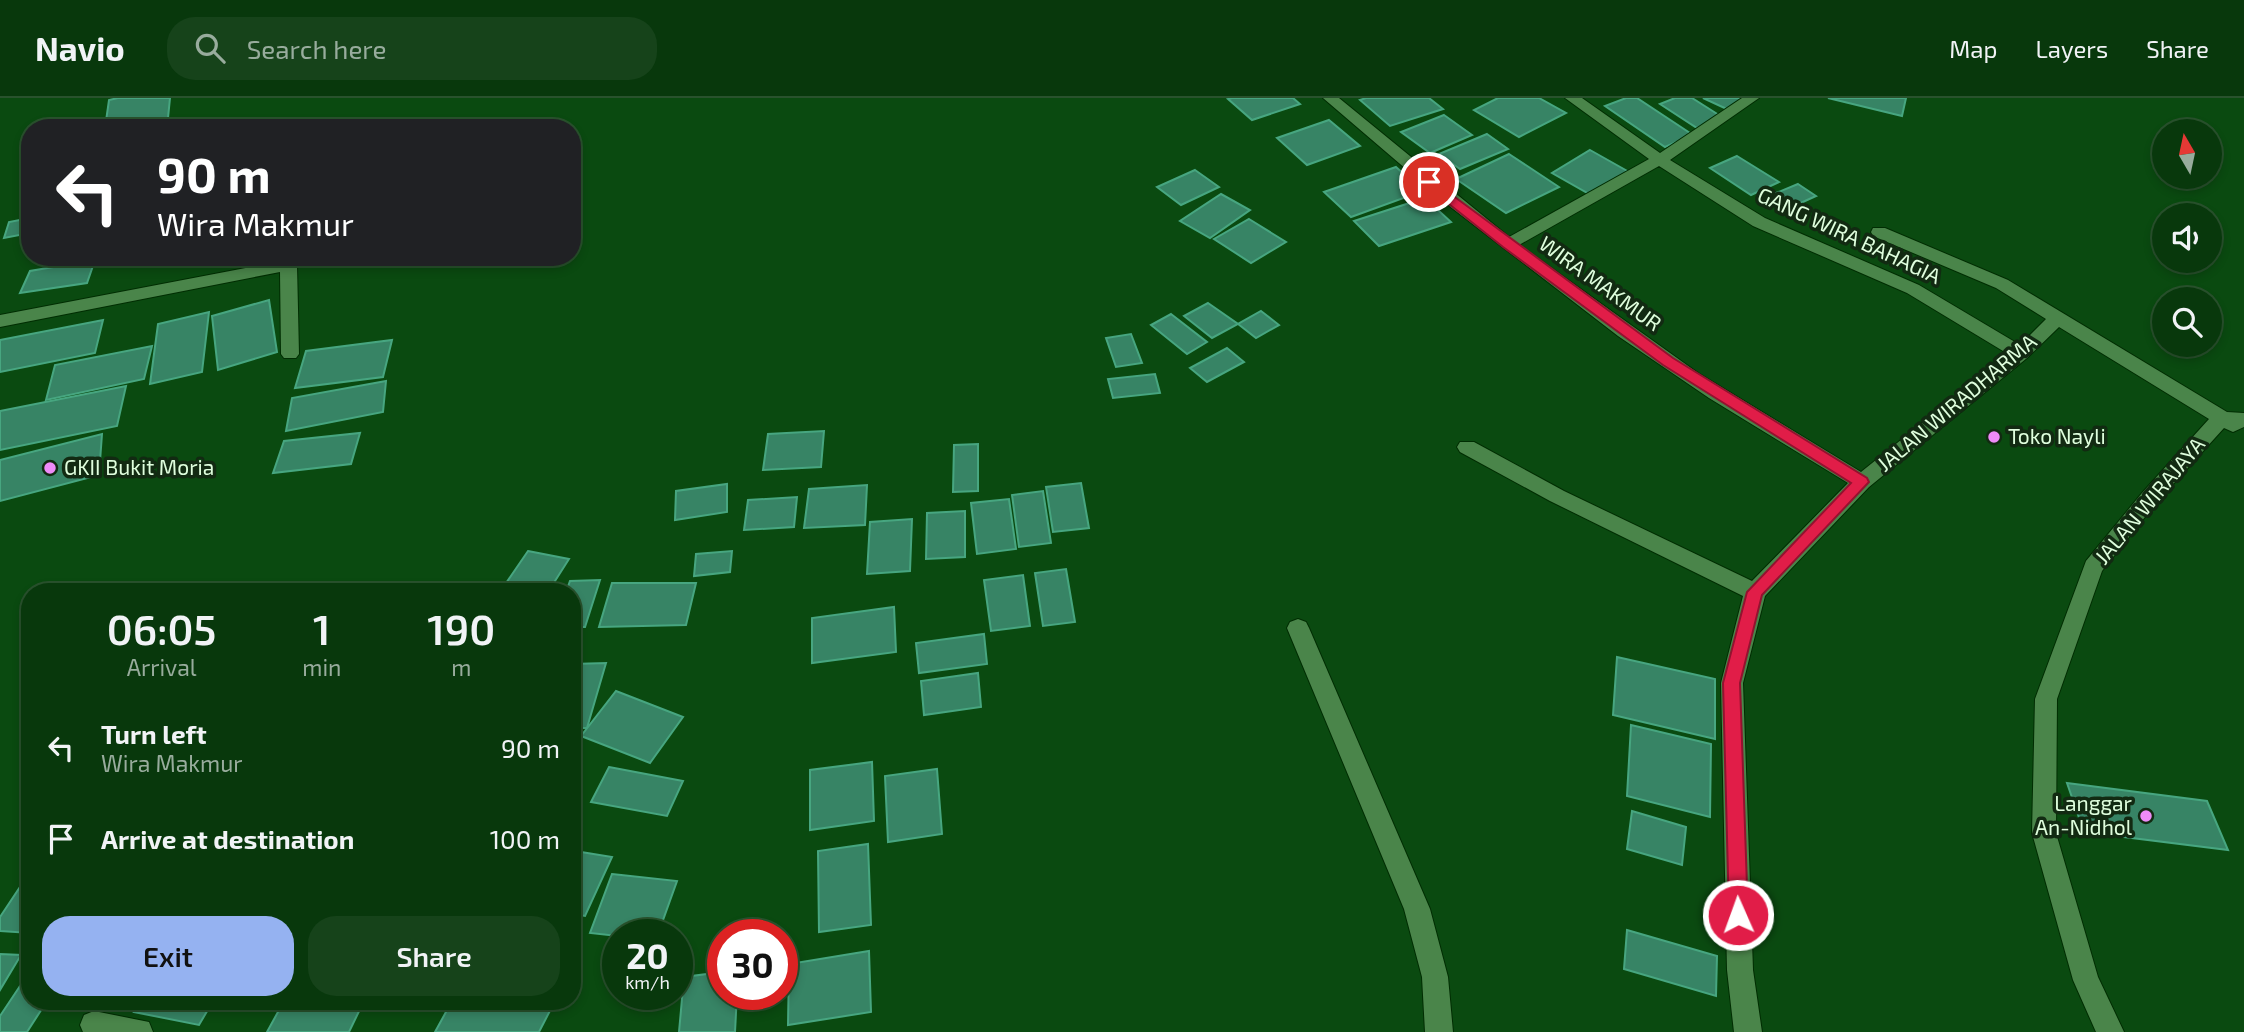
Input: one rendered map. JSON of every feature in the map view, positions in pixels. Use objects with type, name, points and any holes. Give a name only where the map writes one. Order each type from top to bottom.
[{"type":"street","name":"WIRA MAKMUR","points":[[1330,98],[1409,166],[1507,244],[1668,362],[1861,482]]},
{"type":"street","name":"GANG WIRA BAHAGIA","points":[[1572,98],[1659,160],[1758,221],[1931,298],[2021,354]]},
{"type":"street","points":[[1507,244],[1659,160],[1752,98]]},
{"type":"street","points":[[1879,232],[2002,284],[2244,431]]},
{"type":"street","points":[[0,321],[283,266]]},
{"type":"street","points":[[288,266],[290,354]]},
{"type":"street","name":"JALAN WIRADHARMA","points":[[1748,1032],[1740,970],[1732,683],[1755,592],[1861,482],[2021,354],[2059,317]]},
{"type":"street","points":[[2221,419],[2244,421]]},
{"type":"street","name":"JALAN WIRAJAYA","points":[[2110,1032],[2086,980],[2044,833],[2046,699],[2093,567],[2149,498],[2221,419]]},
{"type":"street","points":[[1467,447],[1557,496],[1755,592]]},
{"type":"street","points":[[1298,628],[1417,909],[1435,976],[1439,1032]]},
{"type":"street","points":[[94,1025],[139,1032]]},
{"type":"building","points":[[170,98],[168,119],[106,119],[109,100]]},
{"type":"building","points":[[1293,98],[1300,104],[1252,120],[1228,99]]},
{"type":"building","points":[[1429,98],[1443,109],[1390,126],[1360,100]]},
{"type":"building","points":[[1498,98],[1539,98],[1566,113],[1519,137],[1474,110]]},
{"type":"building","points":[[1626,98],[1637,98],[1693,135],[1665,147],[1605,106]]},
{"type":"building","points":[[1675,98],[1692,98],[1722,117],[1697,128],[1660,104]]},
{"type":"building","points":[[1703,98],[1745,98],[1729,110]]},
{"type":"building","points":[[1828,98],[1906,98],[1902,116]]},
{"type":"building","points":[[1444,115],[1472,135],[1430,153],[1401,132]]},
{"type":"building","points":[[1329,120],[1360,146],[1307,165],[1277,138]]},
{"type":"building","points":[[1487,134],[1508,149],[1460,169],[1439,154]]},
{"type":"building","points":[[1590,150],[1629,172],[1591,195],[1552,173]]},
{"type":"building","points":[[1509,154],[1559,187],[1506,213],[1456,179]]},
{"type":"building","points":[[1737,156],[1779,182],[1751,195],[1710,168]]},
{"type":"building","points":[[1396,167],[1423,191],[1351,217],[1324,192]]},
{"type":"building","points":[[1195,170],[1219,187],[1181,205],[1157,187]]},
{"type":"building","points":[[1798,184],[1816,196],[1783,211],[1764,198]]},
{"type":"building","points":[[1221,194],[1250,210],[1210,238],[1180,221]]},
{"type":"building","points":[[1425,198],[1451,222],[1379,246],[1354,221]]},
{"type":"building","points":[[1249,219],[1286,242],[1251,263],[1214,239]]},
{"type":"building","points":[[21,220],[21,235],[4,238],[9,222]]},
{"type":"building","points":[[60,266],[93,266],[87,283],[20,293],[30,271]]},
{"type":"building","points":[[269,300],[277,352],[218,370],[212,316]]},
{"type":"building","points":[[1208,303],[1238,324],[1212,338],[1184,316]]},
{"type":"building","points":[[1261,311],[1279,325],[1256,338],[1238,324]]},
{"type":"building","points":[[209,312],[202,372],[150,384],[158,324]]},
{"type":"building","points":[[1171,314],[1207,342],[1187,354],[1151,325]]},
{"type":"building","points":[[103,320],[95,353],[0,372],[0,340]]},
{"type":"building","points":[[1131,334],[1142,363],[1116,367],[1106,338]]},
{"type":"building","points":[[392,340],[383,377],[295,388],[306,351]]},
{"type":"building","points":[[152,346],[144,379],[46,400],[55,365]]},
{"type":"building","points":[[1227,348],[1244,362],[1207,382],[1190,368]]},
{"type":"building","points":[[1155,374],[1160,393],[1113,398],[1108,379]]},
{"type":"building","points":[[386,381],[383,412],[286,431],[292,398]]},
{"type":"building","points":[[126,386],[117,426],[0,450],[0,411]]},
{"type":"building","points":[[824,431],[821,467],[763,470],[768,434]]},
{"type":"building","points":[[360,433],[351,464],[273,473],[284,441]]},
{"type":"building","name":"GKII Bukit Moria","points":[[102,434],[99,475],[0,501],[0,460]]},
{"type":"building","points":[[978,444],[978,491],[953,492],[954,445]]},
{"type":"building","points":[[1081,483],[1089,528],[1053,532],[1046,487]]},
{"type":"building","points":[[727,484],[727,512],[675,520],[676,491]]},
{"type":"building","points":[[867,485],[865,525],[804,528],[809,489]]},
{"type":"building","points":[[1043,491],[1051,543],[1019,547],[1012,495]]},
{"type":"building","points":[[797,497],[794,527],[744,530],[748,500]]},
{"type":"building","points":[[1009,499],[1016,549],[977,554],[971,503]]},
{"type":"building","points":[[965,511],[965,557],[926,559],[927,513]]},
{"type":"building","points":[[912,519],[910,571],[867,574],[870,522]]},
{"type":"building","points":[[528,551],[569,559],[554,583],[506,583]]},
{"type":"building","points":[[732,551],[730,572],[694,576],[696,554]]},
{"type":"building","points":[[1066,569],[1075,622],[1043,626],[1035,573]]},
{"type":"building","points":[[1023,575],[1030,626],[991,631],[984,580]]},
{"type":"building","points":[[600,580],[585,627],[581,627],[581,583],[569,583]]},
{"type":"building","points":[[612,583],[696,583],[686,625],[599,627]]},
{"type":"building","points":[[894,607],[896,652],[812,663],[812,618]]},
{"type":"building","points":[[984,634],[987,664],[919,673],[916,643]]},
{"type":"building","points":[[1617,657],[1715,679],[1715,739],[1613,715]]},
{"type":"building","points":[[606,663],[587,728],[581,728],[581,664]]},
{"type":"building","points":[[978,673],[981,707],[924,715],[921,681]]},
{"type":"building","points":[[616,691],[683,717],[650,763],[581,736]]},
{"type":"building","points":[[1631,725],[1711,744],[1710,817],[1627,796]]},
{"type":"building","points":[[872,762],[874,821],[810,830],[810,770]]},
{"type":"building","points":[[609,767],[683,781],[667,816],[591,802]]},
{"type":"building","points":[[937,769],[942,834],[888,842],[885,776]]},
{"type":"building","name":"Langgar An-Nidhol","points":[[2067,783],[2207,801],[2228,850],[2084,832]]},
{"type":"building","points":[[1632,811],[1686,827],[1682,865],[1627,849]]},
{"type":"building","points":[[868,844],[871,925],[819,932],[818,851]]},
{"type":"building","points":[[581,852],[612,857],[585,916],[581,915]]},
{"type":"building","points":[[612,874],[677,881],[663,919],[602,919],[602,934],[590,933]]},
{"type":"building","points":[[21,886],[21,932],[0,931],[0,917]]},
{"type":"building","points":[[1627,930],[1717,956],[1716,996],[1624,969]]},
{"type":"building","points":[[869,951],[871,1012],[788,1025],[788,1010],[798,1010],[798,963]]},
{"type":"building","points":[[0,954],[21,955],[0,990]]},
{"type":"building","points":[[707,974],[707,1010],[736,1010],[735,1032],[679,1032],[681,1010],[693,1010],[693,976]]},
{"type":"building","points":[[21,984],[21,1010],[41,1010],[27,1032],[0,1032],[0,1016]]},
{"type":"building","points":[[135,1010],[208,1010],[199,1025],[134,1012]]},
{"type":"building","points":[[279,1010],[360,1010],[349,1032],[267,1032]]},
{"type":"building","points":[[447,1010],[550,1010],[539,1032],[435,1032]]},
{"type":"place","name":"Toko Nayli","points":[[1994,437]]},
{"type":"place","name":"GKII Bukit Moria","points":[[50,468]]},
{"type":"place","name":"Langgar An-Nidhol","points":[[2146,816]]},
{"type":"route","points":[[1429,182],[1507,244],[1668,362],[1861,482],[1755,592],[1739,648],[1732,683],[1738,915]]}]
